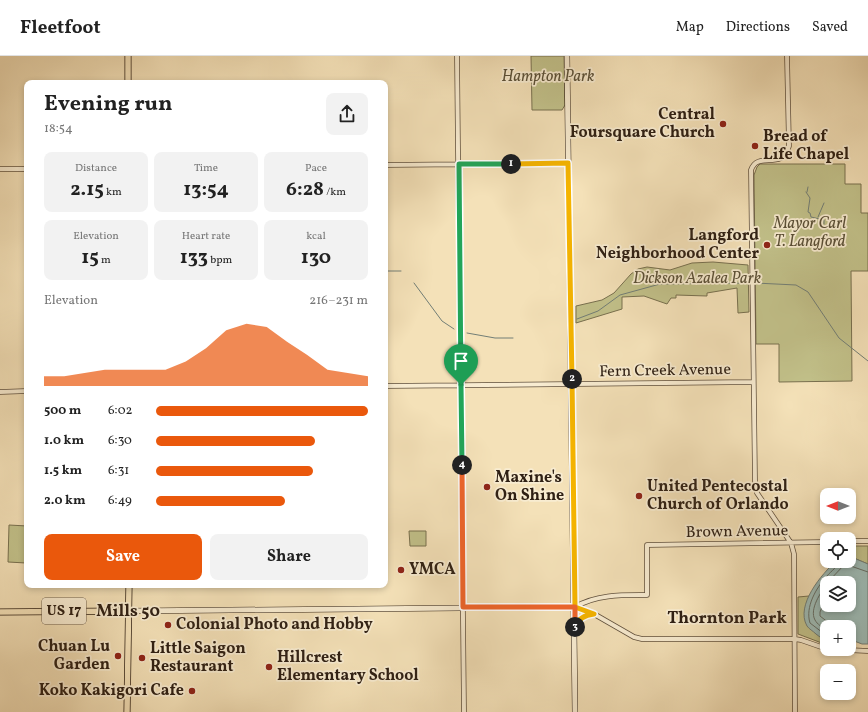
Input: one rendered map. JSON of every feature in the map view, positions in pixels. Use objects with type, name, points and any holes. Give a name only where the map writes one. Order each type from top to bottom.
[{"type":"main road","points":[[128,56],[128,80]]},
{"type":"main road","points":[[567,56],[576,712]]},
{"type":"main road","points":[[127,712],[129,588]]},
{"type":"main road","points":[[128,611],[575,607]]},
{"type":"main road","name":"US 17","points":[[0,612],[128,611]]},
{"type":"street","points":[[457,56],[464,712]]},
{"type":"street","points":[[787,56],[789,146],[785,157],[781,159],[758,162],[752,167],[751,170],[753,382],[755,482],[757,493],[791,543],[794,554],[795,712]]},
{"type":"street","points":[[388,165],[568,163]]},
{"type":"street","points":[[0,170],[24,169]]},
{"type":"street","name":"Fern Creek Avenue","points":[[388,386],[753,382]]},
{"type":"street","points":[[0,392],[24,391]]},
{"type":"street","points":[[856,541],[868,541]]},
{"type":"street","name":"Brown Avenue","points":[[575,607],[582,603],[610,596],[648,595],[647,545],[820,542]]},
{"type":"street","points":[[575,607],[594,614],[634,637],[642,639],[795,639],[820,647]]},
{"type":"street","points":[[575,627],[576,622],[582,617],[594,614]]},
{"type":"street","points":[[856,650],[868,651]]},
{"type":"green space","name":"Hampton Park","points":[[531,56],[564,56],[565,105],[562,110],[532,110]]},
{"type":"green space","name":"Mayor Carl T. Langford","points":[[760,164],[845,164],[845,184],[861,184],[861,213],[868,213],[868,271],[851,271],[852,381],[779,382],[779,344],[756,344],[754,175]]},
{"type":"green space","name":"Dickson Azalea Park","points":[[713,262],[748,265],[749,312],[738,313],[737,288],[707,293],[707,296],[676,295],[676,298],[671,298],[667,304],[644,296],[622,297],[622,309],[576,323],[576,306],[602,300],[614,293],[631,274],[638,269],[647,267],[670,270],[692,263]]},
{"type":"green space","points":[[9,525],[24,526],[24,563],[8,562]]},
{"type":"green space","points":[[409,531],[426,531],[426,546],[410,546]]},
{"type":"green space","points":[[856,546],[868,546],[868,564],[856,559]]},
{"type":"green space","points":[[809,596],[805,609],[813,627],[820,636],[820,642],[798,634],[798,597]]},
{"type":"water","points":[[856,559],[868,564],[868,644],[856,642],[856,620],[820,620],[820,637],[807,626],[804,618],[804,609],[812,590],[820,579],[820,612],[856,612],[856,576],[822,576],[830,568],[856,568]]},
{"type":"waterway","points":[[807,192],[808,187]]},
{"type":"waterway","points":[[806,192],[810,198],[808,212],[810,213],[811,217],[824,220],[824,224]]},
{"type":"waterway","points":[[818,217],[824,203]]},
{"type":"waterway","points":[[388,271],[401,271]]},
{"type":"waterway","points":[[414,283],[442,321],[454,329]]},
{"type":"waterway","points":[[577,319],[598,311],[620,295],[660,284],[748,283]]},
{"type":"waterway","points":[[755,283],[796,285],[808,292],[839,338],[868,361]]},
{"type":"waterway","points":[[467,333],[495,338],[513,338]]},
{"type":"place","name":"Central Foursquare Church","points":[[723,124]]},
{"type":"place","name":"Bread of Life Chapel","points":[[755,146]]},
{"type":"place","name":"Langford Neighborhood Center","points":[[767,245]]},
{"type":"place","name":"Maxine's On Shine","points":[[487,487]]},
{"type":"place","name":"United Pentecostal Church of Orlando","points":[[639,496]]},
{"type":"place","name":"YMCA","points":[[401,570]]},
{"type":"place","name":"Colonial Photo and Hobby","points":[[168,625]]},
{"type":"place","name":"Chuan Lu Garden","points":[[118,656]]},
{"type":"place","name":"Little Saigon Restaurant","points":[[142,658]]},
{"type":"place","name":"Hillcrest Elementary School","points":[[269,667]]},
{"type":"place","name":"Koko Kakigori Cafe","points":[[192,691]]},
{"type":"district","name":"Mills 50","points":[[128,611]]},
{"type":"district","name":"Thornton Park","points":[[727,618]]},
{"type":"route","points":[[461,385],[459,164],[568,163],[575,607],[594,614],[585,615],[582,617],[576,622],[575,627],[575,607],[463,607],[461,385]]}]
